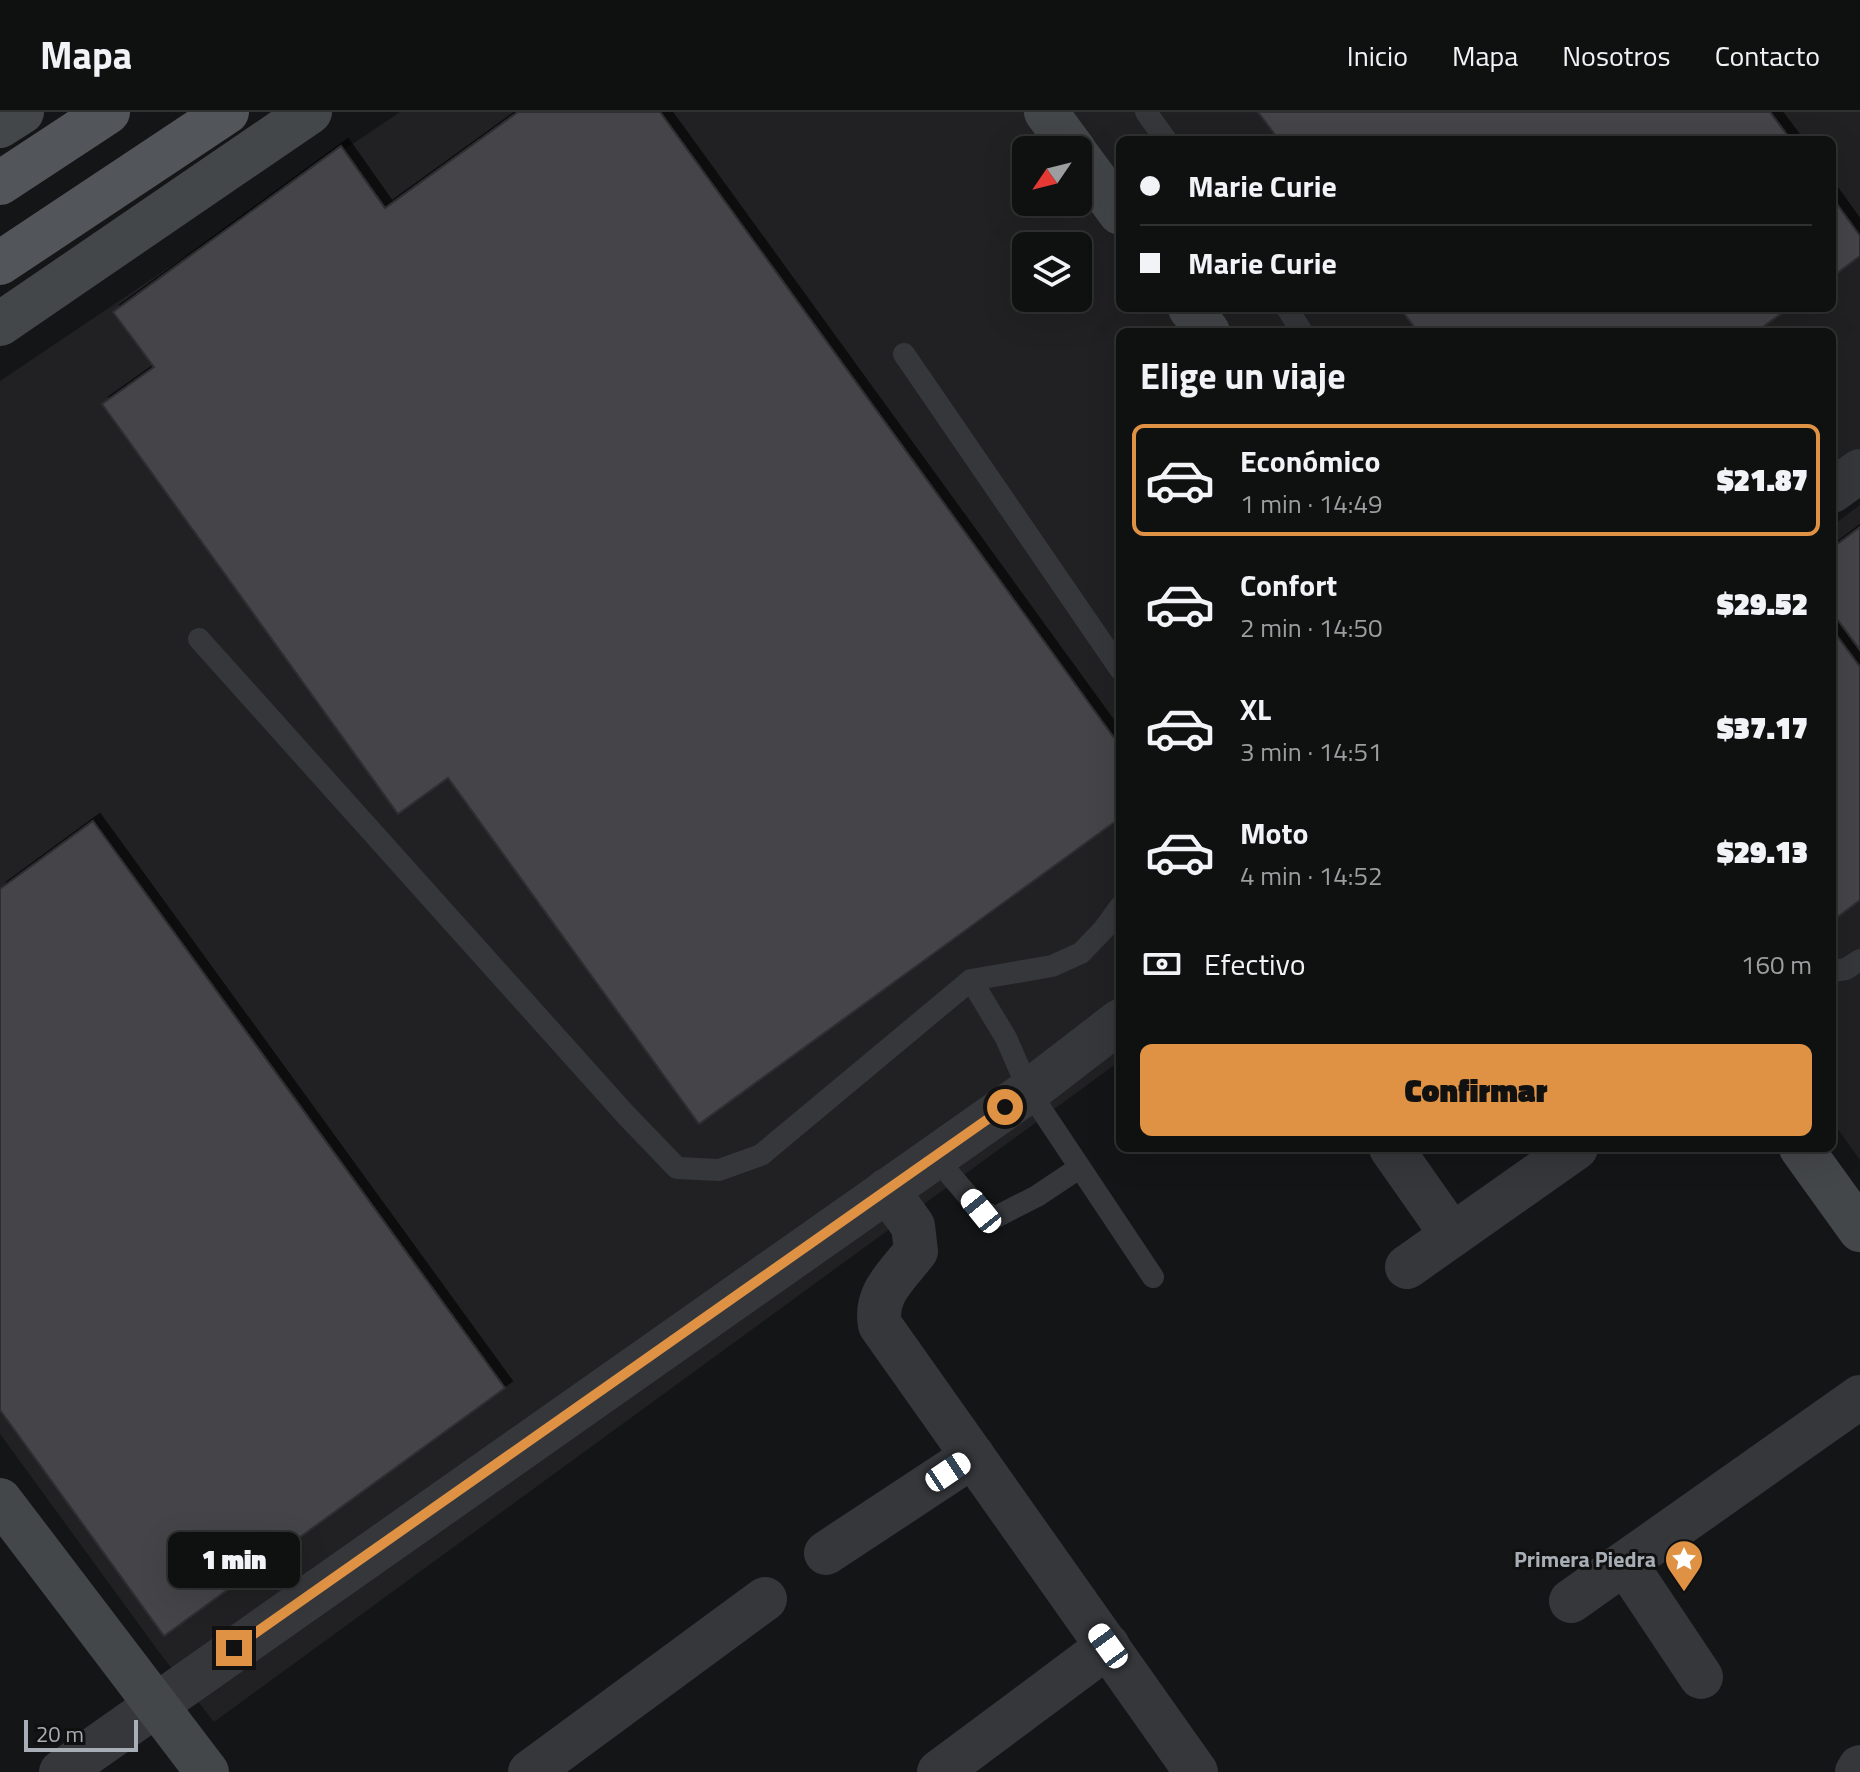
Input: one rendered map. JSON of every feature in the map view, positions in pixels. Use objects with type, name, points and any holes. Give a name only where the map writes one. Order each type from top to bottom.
[{"type":"main road","points":[[0,183],[108,112]]},
{"type":"main road","points":[[0,263],[227,112]]},
{"type":"street","points":[[0,126],[22,112]]},
{"type":"street","points":[[0,324],[310,112]]},
{"type":"street","points":[[1046,112],[1064,136]]},
{"type":"street","points":[[1092,175],[1116,208]]},
{"type":"street","points":[[1836,488],[1860,471]]},
{"type":"street","points":[[61,1772],[1029,1091],[1116,1024]]},
{"type":"street","points":[[1394,1152],[1452,1235]]},
{"type":"street","points":[[1407,1267],[1570,1152]]},
{"type":"street","points":[[1804,1152],[1860,1230]]},
{"type":"street","points":[[887,1190],[913,1226],[916,1251],[880,1298],[880,1325],[1196,1772]]},
{"type":"street","points":[[1571,1601],[1860,1397]]},
{"type":"street","points":[[826,1553],[973,1456]]},
{"type":"street","points":[[0,1500],[207,1772]]},
{"type":"street","points":[[1625,1563],[1701,1677]]},
{"type":"street","points":[[530,1772],[765,1599]]},
{"type":"street","points":[[939,1772],[1108,1646]]},
{"type":"lane","points":[[1146,112],[1163,136]]},
{"type":"lane","points":[[904,354],[1116,663]]},
{"type":"lane","points":[[199,639],[615,1103],[677,1168],[719,1170],[761,1155],[971,980],[1052,966],[1081,953],[1116,912]]},
{"type":"lane","points":[[1836,970],[1846,969],[1860,960]]},
{"type":"lane","points":[[971,980],[1006,1038],[1029,1091],[1153,1277]]},
{"type":"lane","points":[[935,1157],[981,1211],[996,1217],[1037,1196],[1079,1168]]},
{"type":"shaded area","points":[[400,112],[1860,112],[1860,478],[1836,496],[1836,328],[1116,328],[1116,1064],[214,1722],[0,1434],[0,381]]},
{"type":"shaded area","points":[[1860,505],[1860,1160],[1836,1127],[1836,523]]},
{"type":"building","points":[[518,112],[660,112],[1116,740],[1116,821],[699,1124],[448,778],[398,814],[102,404],[154,367],[113,312],[341,146],[385,208]]},
{"type":"building","points":[[1258,112],[1770,112],[1788,136],[1276,136]]},
{"type":"building","points":[[1836,203],[1860,236],[1860,256],[1836,274]]},
{"type":"building","points":[[1403,312],[1784,312],[1762,328],[1415,328]]},
{"type":"building","points":[[1860,527],[1860,650],[1836,617],[1836,545]]},
{"type":"building","points":[[1836,634],[1860,667],[1860,900],[1836,918]]},
{"type":"building","points":[[93,821],[505,1388],[164,1636],[0,1410],[0,889]]},
{"type":"place","name":"Primera Piedra","points":[[1684,1593]]},
{"type":"route","points":[[234,1648],[1005,1107]]}]
